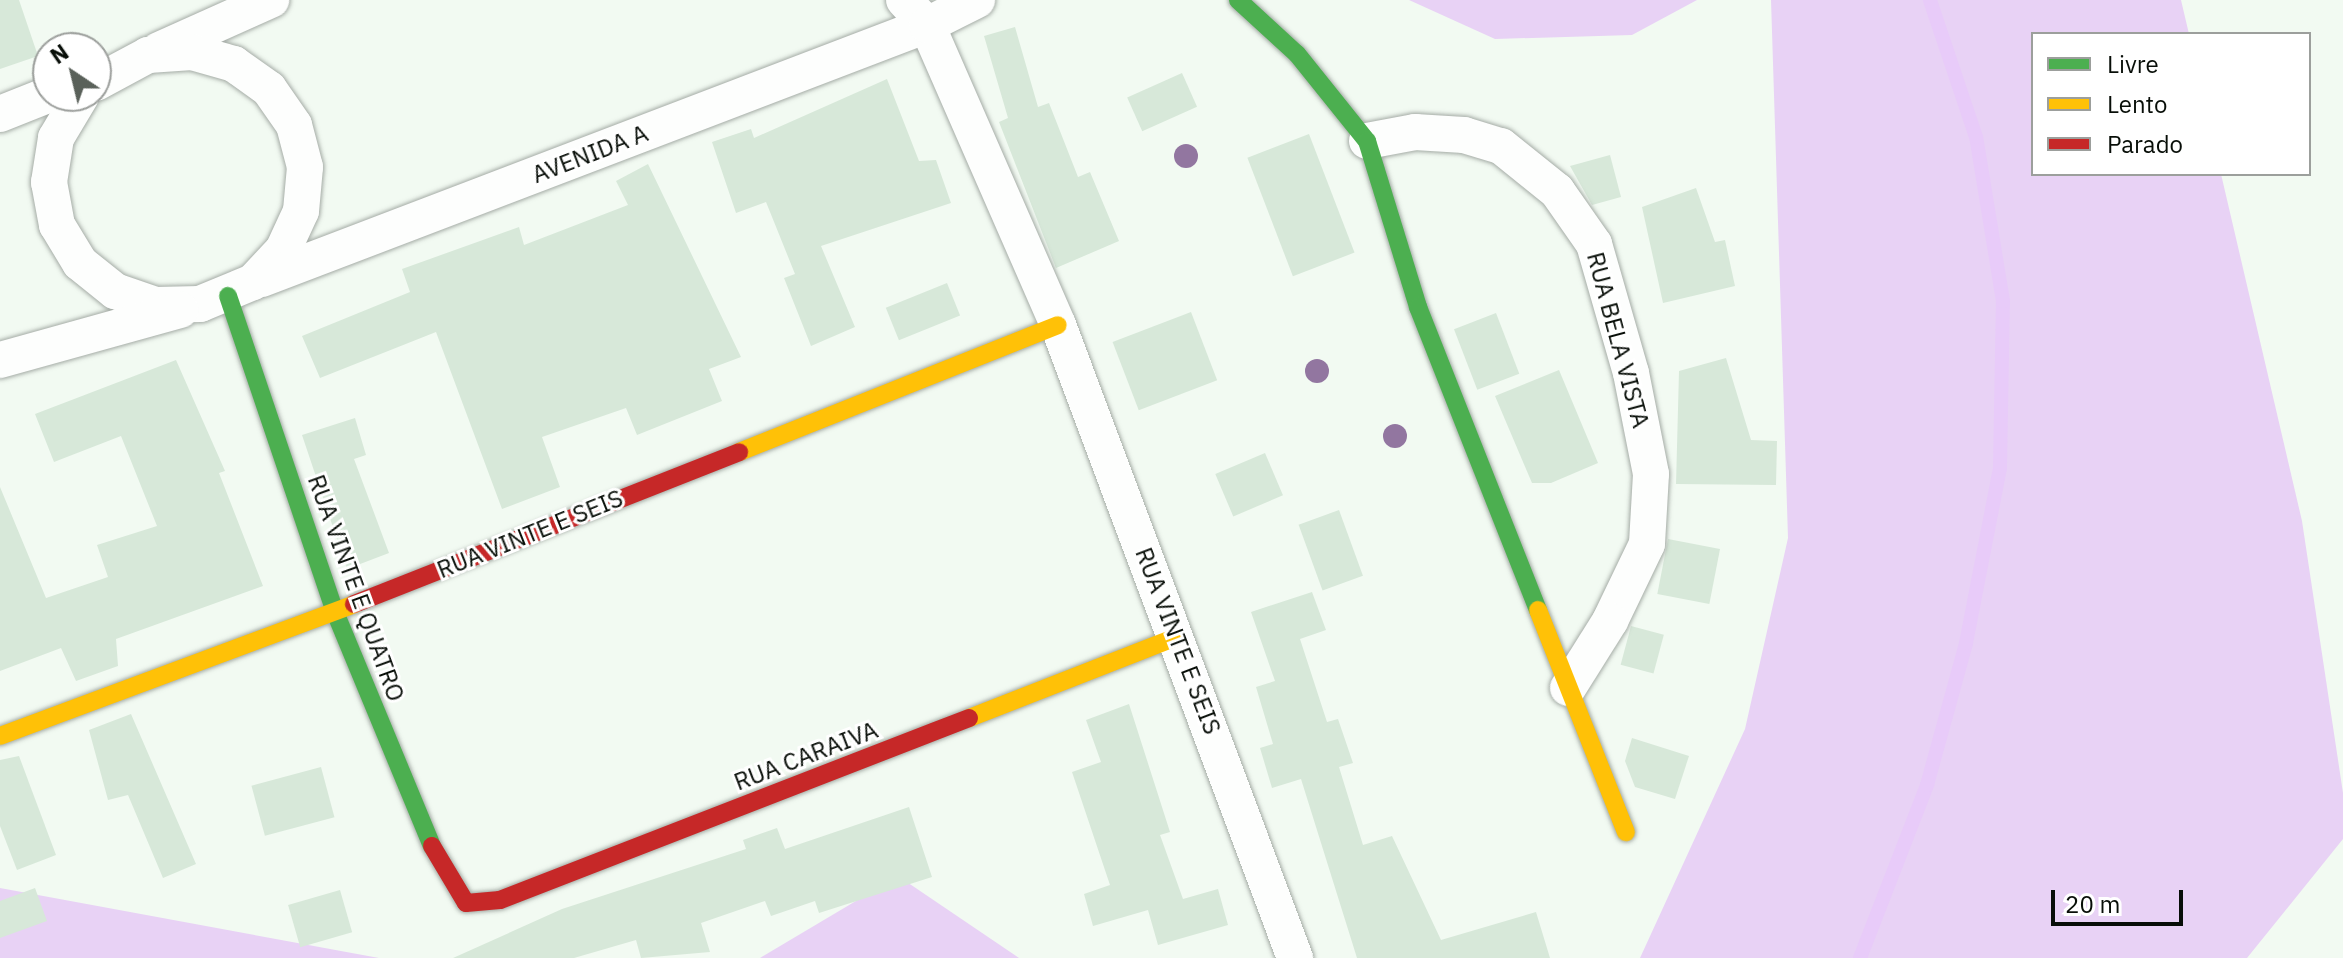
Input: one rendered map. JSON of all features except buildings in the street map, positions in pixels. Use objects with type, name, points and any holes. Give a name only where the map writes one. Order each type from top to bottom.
[{"type":"street","points":[[112,71],[271,0]]},
{"type":"street","points":[[915,13],[977,0]]},
{"type":"street","points":[[1238,0],[1297,54],[1367,141],[1418,307],[1626,832]]},
{"type":"street","name":"AVENIDA A","points":[[0,360],[227,294],[915,13]]},
{"type":"street","name":"RUA VINTE E SEIS","points":[[915,13],[1058,325],[1295,958]]},
{"type":"street","points":[[71,112],[56,138],[49,182],[57,225],[80,263],[115,291],[156,305],[227,294],[283,250],[301,211],[305,167],[294,125],[269,89],[234,64],[192,52],[148,55]]},
{"type":"street","points":[[0,114],[32,101]]},
{"type":"street","name":"RUA BELA VISTA","points":[[1367,141],[1415,132],[1464,135],[1501,146],[1557,191],[1594,244],[1631,373],[1651,474],[1647,544],[1610,621],[1568,688]]},
{"type":"street","name":"RUA VINTE E QUATRO","points":[[227,294],[335,612],[454,892]]},
{"type":"street","name":"RUA VINTE E SEIS","points":[[0,736],[335,612],[1058,325]]},
{"type":"street","name":"RUA CARAIVA","points":[[454,892],[466,903],[500,900],[1177,637]]},
{"type":"shaded area","points":[[1409,0],[1697,0],[1632,35],[1495,39]]},
{"type":"shaded area","points":[[1771,0],[2181,0],[2189,32],[2031,32],[2031,176],[2221,176],[2302,521],[2343,793],[2343,839],[2247,958],[1640,958],[1745,729],[1788,538]]},
{"type":"shaded area","points":[[898,876],[1019,958],[760,958]]},
{"type":"shaded area","points":[[0,888],[379,958],[0,958]]},
{"type":"waterway","points":[[1860,958],[1927,785],[1966,643],[2000,468],[2003,301],[1976,137],[1930,0]]},
{"type":"traffic: fast","points":[[1238,0],[1297,54],[1367,141],[1418,307],[1538,610]]},
{"type":"traffic: fast","points":[[228,296],[335,612],[432,846]]},
{"type":"traffic: slow","points":[[739,452],[1058,325]]},
{"type":"traffic: slow","points":[[0,736],[354,604]]},
{"type":"traffic: slow","points":[[1538,610],[1626,832]]},
{"type":"traffic: slow","points":[[969,718],[1177,637]]},
{"type":"traffic: jam","points":[[354,604],[739,452]]},
{"type":"traffic: jam","points":[[432,846],[466,903],[500,900],[969,718]]}]
